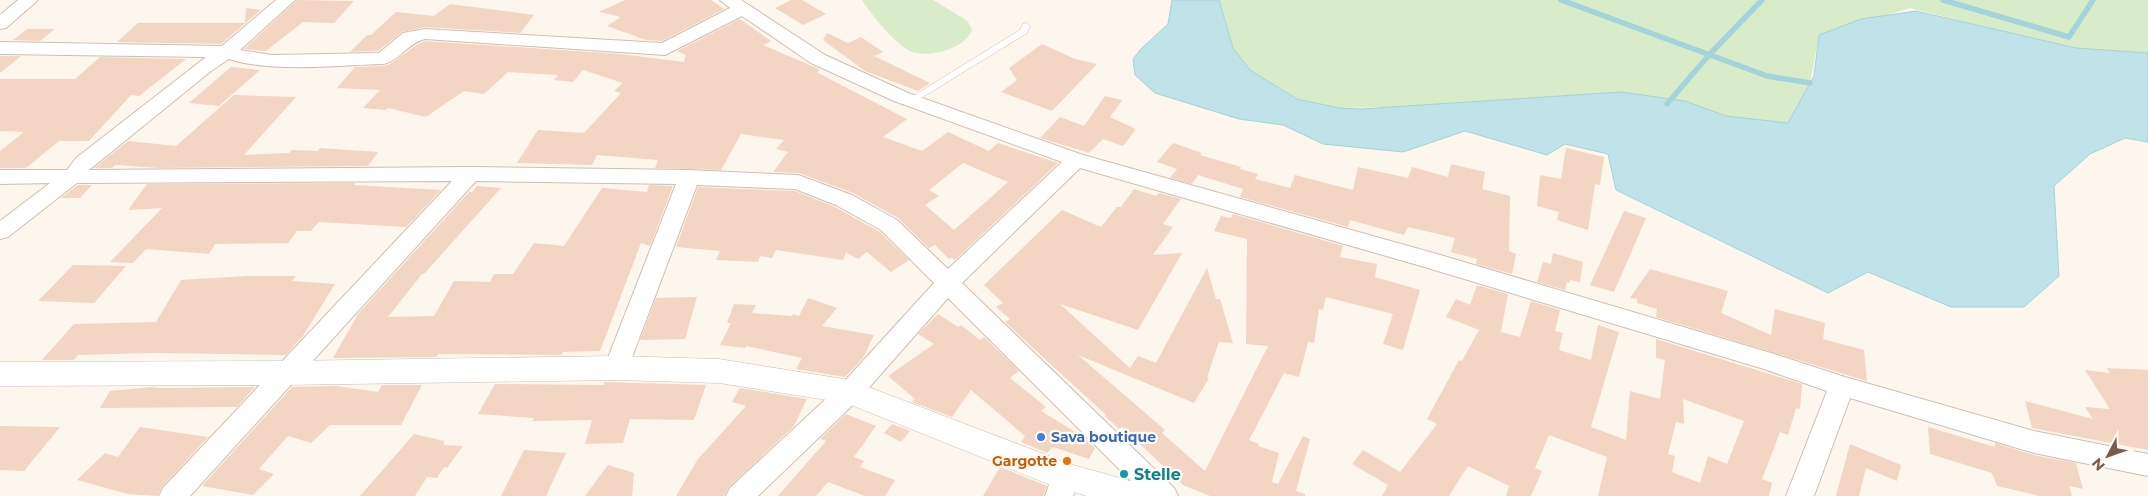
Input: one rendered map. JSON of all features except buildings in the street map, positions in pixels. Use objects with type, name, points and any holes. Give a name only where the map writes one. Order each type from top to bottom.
[{"type":"street","points":[[0,24],[29,0]]},
{"type":"street","points":[[0,232],[73,176],[82,163],[204,67],[227,52],[286,0]]},
{"type":"street","points":[[0,48],[227,52],[245,58],[272,61],[384,58],[409,37],[425,34],[665,49],[736,4],[818,59],[910,100],[1076,160],[1439,263],[1771,362],[1842,386],[2034,442],[2146,468]]},
{"type":"street","points":[[740,496],[850,392],[948,284],[1076,160]]},
{"type":"street","points":[[173,496],[470,174]]},
{"type":"street","points":[[0,176],[470,174],[687,177],[798,182],[844,200],[888,225],[1164,496]]},
{"type":"street","points":[[616,368],[686,187],[687,177]]},
{"type":"street","points":[[0,374],[286,373],[616,368],[719,371],[850,392],[1062,486],[1136,496]]},
{"type":"street","points":[[1800,496],[1842,386]]},
{"type":"lane","points":[[910,100],[1024,30],[1026,26]]},
{"type":"green space","points":[[862,0],[933,0],[963,18],[968,22],[972,30],[962,42],[945,51],[926,54],[917,53],[904,48],[891,36]]},
{"type":"green space","points":[[1219,0],[2148,0],[2148,56],[2084,52],[1910,8],[1819,35],[1810,83],[1788,123],[1726,116],[1685,101],[1339,108],[1297,99],[1250,70],[1233,48]]},
{"type":"water","points":[[1172,0],[1219,0],[1233,48],[1250,70],[1297,99],[1339,108],[1361,109],[1621,92],[1685,101],[1726,116],[1788,123],[1814,76],[1819,35],[1861,19],[1916,11],[2076,48],[2148,53],[2148,142],[2125,138],[2090,154],[2054,186],[2059,276],[2024,307],[1951,307],[1868,272],[1828,293],[1616,190],[1608,154],[1565,144],[1547,155],[1465,131],[1403,152],[1323,144],[1283,125],[1239,119],[1155,93],[1135,75],[1133,59],[1168,24]]},
{"type":"waterway","points":[[1561,0],[1709,55]]},
{"type":"waterway","points":[[1709,55],[1762,0]]},
{"type":"waterway","points":[[1943,0],[2069,37],[2093,0]]},
{"type":"waterway","points":[[1667,104],[1709,55]]},
{"type":"waterway","points":[[1709,55],[1767,76],[1810,83]]},
{"type":"place","name":"Sava boutique","points":[[1041,437]]},
{"type":"place","name":"Gargotte","points":[[1067,461]]},
{"type":"place","name":"Stelle","points":[[1124,474]]}]
